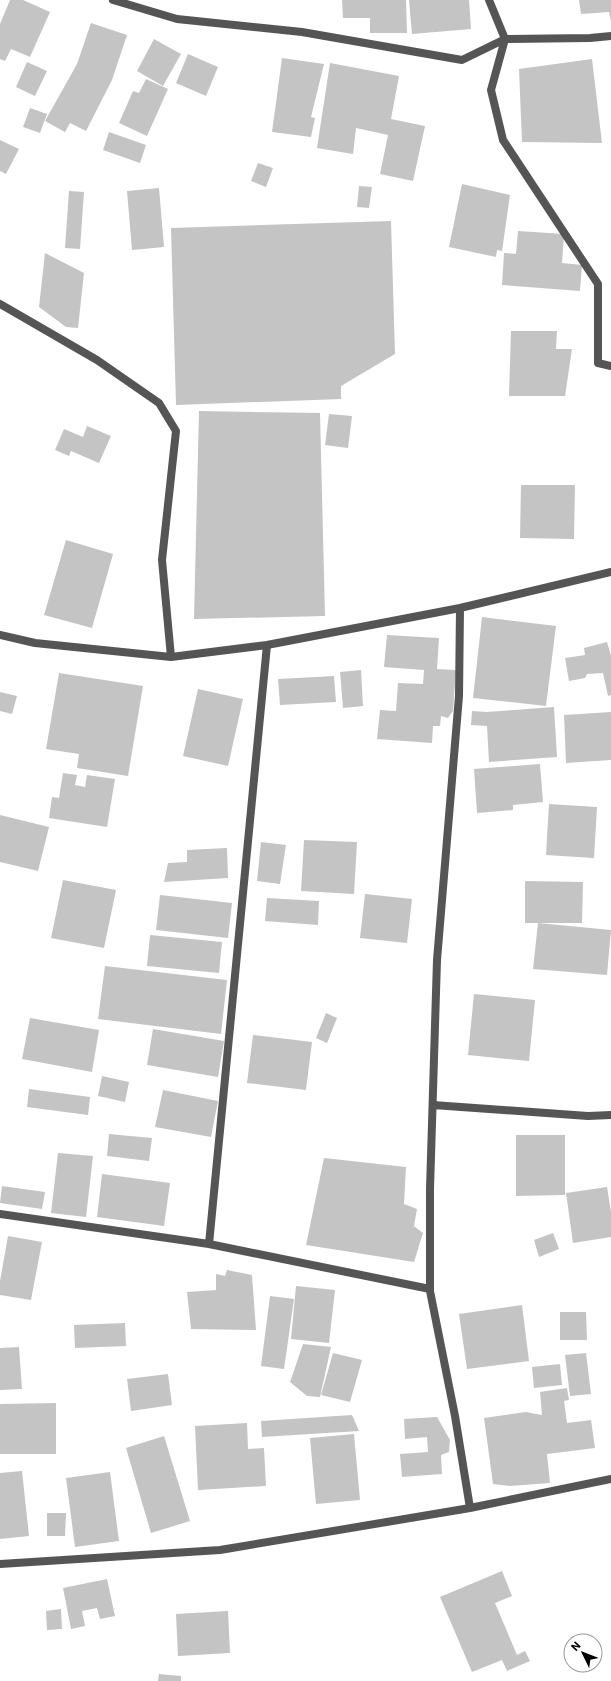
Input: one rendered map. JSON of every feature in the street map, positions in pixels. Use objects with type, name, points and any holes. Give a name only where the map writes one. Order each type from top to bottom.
[{"type":"street","points":[[113,0],[177,20],[302,32],[462,60],[505,39],[590,38],[611,36]]},
{"type":"street","points":[[489,0],[505,39],[491,90],[503,140],[598,284],[598,363],[611,366]]},
{"type":"street","points":[[0,304],[97,360],[159,404],[176,432],[162,560],[171,657]]},
{"type":"street","points":[[0,635],[35,643],[171,657],[267,644],[460,608],[611,572]]},
{"type":"street","points":[[460,608],[459,696],[437,960],[430,1188],[430,1289],[455,1416],[470,1508]]},
{"type":"street","points":[[210,1244],[267,644]]},
{"type":"street","points":[[433,1105],[588,1116],[611,1115]]},
{"type":"street","points":[[0,1214],[210,1244],[430,1289]]},
{"type":"street","points":[[0,1564],[220,1550],[470,1508],[611,1479]]},
{"type":"building","points":[[10,0],[23,0],[50,12],[30,57],[11,49],[5,61],[0,59],[0,24]]},
{"type":"building","points":[[342,0],[406,0],[407,33],[370,33],[370,18],[343,18]]},
{"type":"building","points":[[409,0],[469,0],[471,29],[412,34]]},
{"type":"building","points":[[579,0],[611,0],[611,21],[609,12],[581,14]]},
{"type":"building","points":[[91,23],[127,35],[112,80],[86,131],[70,123],[65,132],[45,121],[77,64]]},
{"type":"building","points":[[154,39],[181,54],[163,86],[137,71]]},
{"type":"building","points":[[188,54],[218,67],[206,96],[176,83]]},
{"type":"building","points":[[282,58],[324,64],[311,117],[315,118],[311,137],[272,132]]},
{"type":"building","points":[[592,59],[602,143],[522,142],[519,69]]},
{"type":"building","points":[[27,62],[47,71],[35,96],[16,87]]},
{"type":"building","points":[[330,63],[399,76],[391,119],[425,126],[413,181],[380,174],[388,135],[356,128],[353,154],[317,148]]},
{"type":"building","points":[[146,79],[168,89],[147,136],[119,123],[133,91],[139,93]]},
{"type":"building","points":[[30,108],[47,114],[40,133],[23,127]]},
{"type":"building","points":[[109,132],[146,145],[140,163],[103,150]]},
{"type":"building","points":[[0,140],[19,149],[6,174],[0,171]]},
{"type":"building","points":[[258,163],[273,168],[266,187],[251,181]]},
{"type":"building","points":[[462,184],[510,195],[502,251],[497,250],[496,257],[449,247]]},
{"type":"building","points":[[359,186],[372,187],[369,208],[357,207]]},
{"type":"building","points":[[159,188],[164,247],[132,250],[127,191]]},
{"type":"building","points":[[69,191],[84,192],[80,249],[65,248]]},
{"type":"building","points":[[391,221],[395,354],[341,386],[341,399],[176,405],[171,228]]},
{"type":"building","points":[[518,231],[564,234],[562,263],[582,265],[580,291],[502,285],[504,253],[516,254]]},
{"type":"building","points":[[45,253],[84,273],[78,328],[66,327],[39,307]]},
{"type":"building","points":[[511,331],[557,331],[556,349],[572,349],[565,396],[509,396]]},
{"type":"building","points":[[199,411],[320,413],[325,616],[194,619]]},
{"type":"building","points":[[329,414],[352,416],[348,448],[325,445]]},
{"type":"building","points":[[87,426],[111,436],[99,463],[71,451],[69,456],[55,450],[64,429],[83,437]]},
{"type":"building","points":[[521,485],[575,485],[574,539],[520,538]]},
{"type":"building","points":[[66,540],[113,554],[92,628],[44,615]]},
{"type":"building","points":[[482,617],[556,626],[546,706],[473,698]]},
{"type":"building","points":[[387,635],[439,638],[437,669],[456,670],[453,711],[448,718],[441,716],[440,726],[433,726],[432,743],[377,739],[380,710],[396,711],[398,683],[423,684],[424,670],[384,667]]},
{"type":"building","points":[[607,642],[611,656],[611,695],[608,696],[603,673],[587,674],[585,678],[569,681],[565,658],[585,655],[584,648]]},
{"type":"building","points":[[361,670],[363,706],[343,708],[340,672]]},
{"type":"building","points":[[59,673],[143,686],[128,776],[77,768],[79,754],[46,749]]},
{"type":"building","points":[[334,676],[336,702],[280,705],[278,679]]},
{"type":"building","points":[[198,689],[243,699],[228,766],[183,756]]},
{"type":"building","points":[[0,692],[17,696],[12,714],[0,711]]},
{"type":"building","points":[[554,707],[557,757],[489,762],[487,726],[471,725],[472,711],[487,712]]},
{"type":"building","points":[[611,712],[611,760],[566,763],[564,715]]},
{"type":"building","points":[[540,764],[543,802],[513,805],[513,810],[477,813],[474,769]]},
{"type":"building","points":[[63,773],[77,775],[75,785],[85,787],[87,775],[115,779],[107,827],[49,818],[52,797],[59,798]]},
{"type":"building","points":[[549,804],[597,807],[594,858],[546,855]]},
{"type":"building","points":[[0,815],[49,827],[38,871],[0,862]]},
{"type":"building","points":[[304,840],[357,842],[354,894],[301,891]]},
{"type":"building","points":[[261,842],[286,845],[280,884],[257,881]]},
{"type":"building","points":[[227,848],[228,878],[164,882],[168,863],[187,862],[187,850]]},
{"type":"building","points":[[63,880],[116,890],[104,948],[51,938]]},
{"type":"building","points":[[525,881],[583,882],[582,923],[525,923]]},
{"type":"building","points":[[365,894],[412,899],[407,943],[360,938]]},
{"type":"building","points":[[160,895],[232,903],[228,938],[156,930]]},
{"type":"building","points":[[267,898],[319,901],[318,925],[265,921]]},
{"type":"building","points":[[538,923],[611,930],[607,975],[533,969]]},
{"type":"building","points":[[150,935],[222,942],[219,973],[147,966]]},
{"type":"building","points":[[105,966],[227,980],[221,1034],[98,1019]]},
{"type":"building","points":[[474,994],[535,1000],[529,1061],[468,1055]]},
{"type":"building","points":[[326,1013],[337,1018],[327,1043],[316,1038]]},
{"type":"building","points":[[30,1018],[99,1030],[92,1072],[22,1059]]},
{"type":"building","points":[[153,1029],[224,1041],[218,1077],[147,1065]]},
{"type":"building","points":[[253,1035],[312,1042],[306,1090],[247,1083]]},
{"type":"building","points":[[102,1076],[129,1082],[125,1102],[98,1096]]},
{"type":"building","points":[[29,1089],[90,1097],[88,1115],[27,1107]]},
{"type":"building","points":[[163,1090],[218,1101],[211,1137],[155,1127]]},
{"type":"building","points":[[109,1134],[152,1138],[149,1161],[107,1156]]},
{"type":"building","points":[[516,1135],[565,1135],[565,1195],[516,1196]]},
{"type":"building","points":[[58,1153],[93,1156],[86,1217],[51,1213]]},
{"type":"building","points":[[324,1158],[406,1167],[404,1204],[417,1209],[414,1226],[423,1233],[414,1262],[306,1245]]},
{"type":"building","points":[[102,1174],[170,1183],[164,1226],[97,1217]]},
{"type":"building","points":[[2,1186],[45,1192],[42,1209],[0,1203]]},
{"type":"building","points":[[607,1187],[611,1212],[611,1237],[573,1243],[566,1193]]},
{"type":"building","points":[[553,1233],[559,1249],[539,1257],[534,1240]]},
{"type":"building","points":[[8,1236],[42,1242],[31,1300],[0,1295],[0,1281]]},
{"type":"building","points":[[227,1270],[252,1275],[256,1330],[191,1329],[187,1292],[216,1290],[216,1274],[225,1276]]},
{"type":"building","points":[[296,1286],[335,1290],[329,1343],[291,1339]]},
{"type":"building","points":[[270,1296],[294,1299],[284,1369],[261,1366]]},
{"type":"building","points":[[522,1305],[529,1361],[467,1369],[459,1314]]},
{"type":"building","points":[[560,1312],[586,1312],[587,1340],[560,1340]]},
{"type":"building","points":[[125,1323],[126,1346],[75,1348],[74,1325]]},
{"type":"building","points":[[303,1344],[331,1347],[320,1397],[307,1396],[290,1382]]},
{"type":"building","points":[[19,1347],[22,1389],[0,1390],[0,1348]]},
{"type":"building","points":[[333,1353],[362,1360],[350,1402],[321,1395]]},
{"type":"building","points":[[586,1353],[591,1394],[570,1396],[565,1355]]},
{"type":"building","points":[[560,1364],[562,1385],[534,1388],[532,1367]]},
{"type":"building","points":[[168,1374],[172,1405],[131,1411],[127,1379]]},
{"type":"building","points":[[567,1388],[569,1400],[564,1401],[567,1423],[591,1420],[595,1448],[547,1454],[550,1483],[510,1486],[493,1484],[484,1418],[526,1412],[542,1415],[540,1392]]},
{"type":"building","points":[[56,1403],[56,1454],[0,1454],[0,1404]]},
{"type":"building","points":[[352,1415],[359,1431],[262,1437],[261,1421]]},
{"type":"building","points":[[437,1417],[450,1440],[449,1452],[441,1455],[442,1474],[402,1477],[400,1454],[428,1452],[427,1437],[405,1439],[404,1419]]},
{"type":"building","points":[[247,1423],[248,1449],[264,1448],[266,1486],[198,1490],[195,1426]]},
{"type":"building","points":[[354,1434],[360,1500],[316,1504],[310,1438]]},
{"type":"building","points":[[164,1436],[190,1521],[151,1533],[126,1448]]},
{"type":"building","points":[[22,1471],[29,1536],[0,1539],[0,1473]]},
{"type":"building","points":[[110,1472],[119,1541],[75,1547],[66,1478]]},
{"type":"building","points":[[47,1513],[66,1513],[65,1536],[47,1536]]},
{"type":"building","points":[[502,1571],[512,1596],[495,1603],[517,1655],[525,1651],[530,1661],[507,1671],[502,1660],[472,1672],[440,1597]]},
{"type":"building","points":[[107,1579],[115,1616],[100,1619],[97,1608],[82,1611],[85,1626],[71,1629],[63,1588]]},
{"type":"building","points":[[61,1609],[62,1629],[47,1630],[46,1611]]},
{"type":"building","points":[[228,1611],[230,1653],[178,1656],[176,1614]]},
{"type":"building","points":[[159,1674],[181,1676],[181,1681],[158,1681]]}]
